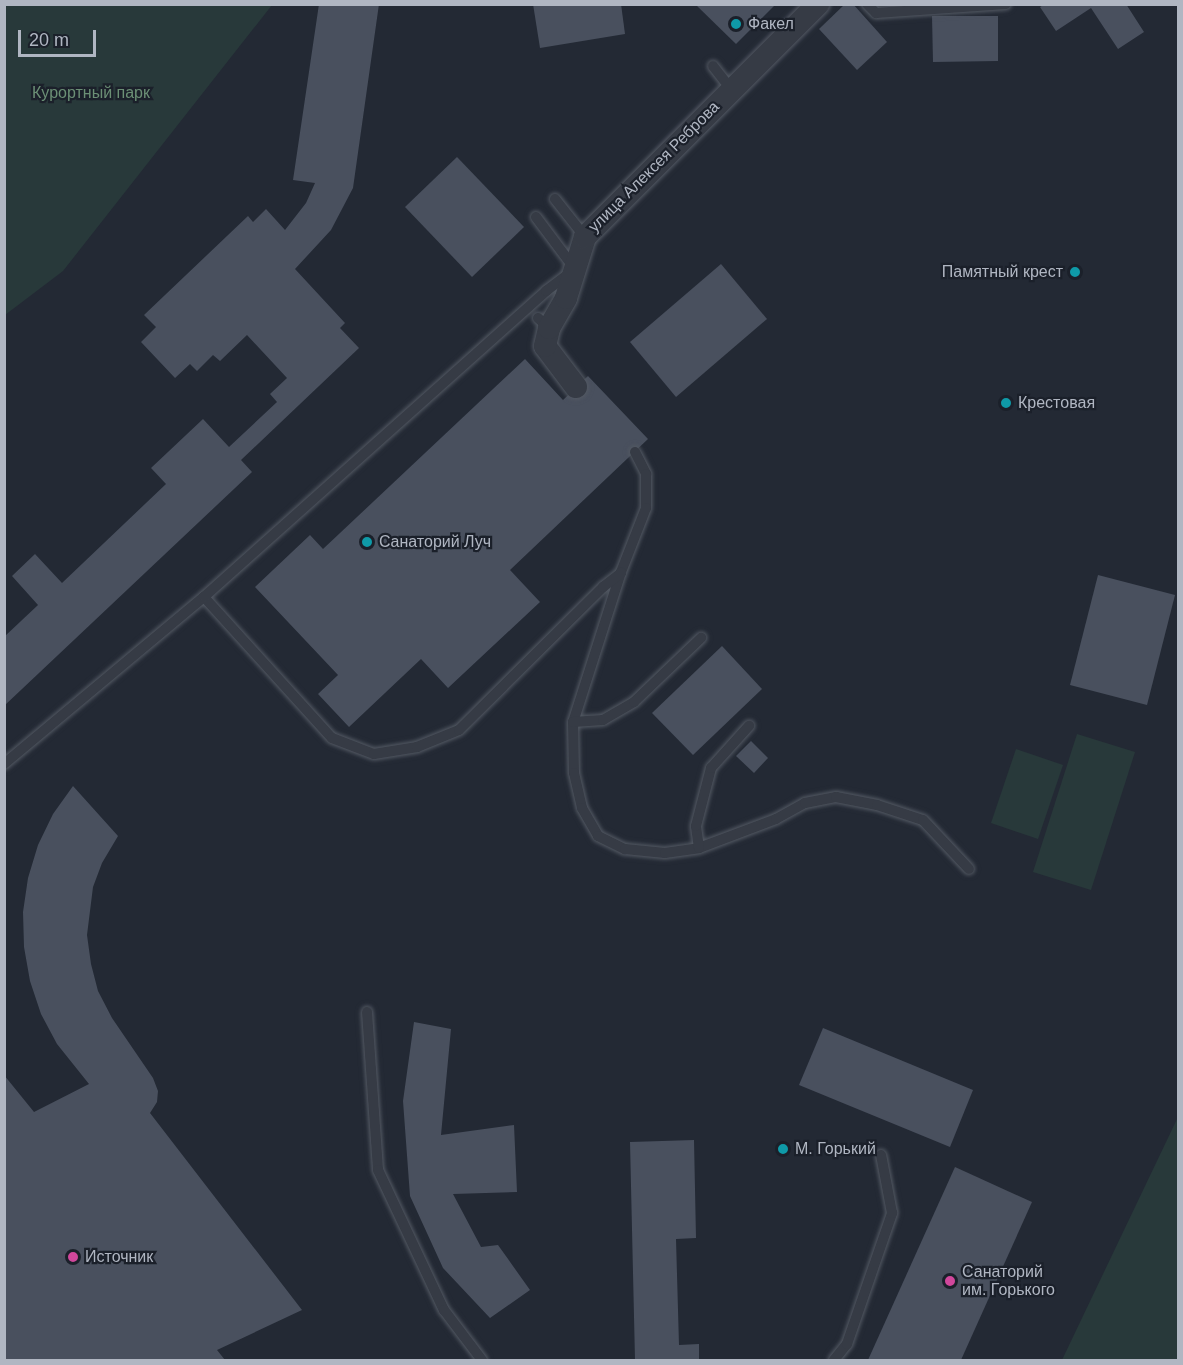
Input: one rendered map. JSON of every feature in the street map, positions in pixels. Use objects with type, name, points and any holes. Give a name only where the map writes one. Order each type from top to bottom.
[{"type":"street","name":"улица Алексея Реброва","points":[[576,387],[545,346],[544,323],[566,298],[585,237],[818,4]]},
{"type":"lane","points":[[867,4],[876,13],[1006,4]]},
{"type":"lane","points":[[713,66],[732,90]]},
{"type":"lane","points":[[555,199],[585,237]]},
{"type":"lane","points":[[4,764],[204,597],[546,291],[575,269],[536,217]]},
{"type":"lane","points":[[635,452],[646,474],[646,508],[621,572],[573,722],[574,773],[582,808],[598,836],[625,849],[665,853],[699,848],[776,819],[805,804],[836,797],[877,805],[923,820],[969,869]]},
{"type":"lane","points":[[204,597],[332,738],[374,754],[417,747],[459,730],[603,587],[621,572]]},
{"type":"lane","points":[[573,722],[603,720],[634,702],[701,638]]},
{"type":"lane","points":[[699,848],[696,826],[711,768],[750,726]]},
{"type":"lane","points":[[367,1012],[378,1170],[444,1310],[482,1360]]},
{"type":"lane","points":[[834,1360],[847,1344],[892,1213],[881,1155]]},
{"type":"green space","name":"Курортный парк","points":[[5,4],[272,5],[63,271],[5,315]]},
{"type":"green space","points":[[1077,734],[1135,752],[1091,890],[1033,872]]},
{"type":"green space","points":[[1016,749],[1063,765],[1038,839],[991,823]]},
{"type":"green space","points":[[1178,1117],[1178,1360],[1062,1360]]},
{"type":"building","points":[[319,4],[379,4],[353,188],[331,230],[295,269],[345,323],[340,328],[359,348],[241,460],[252,472],[4,706],[4,637],[38,605],[12,576],[35,554],[62,583],[166,484],[151,468],[203,419],[229,447],[277,402],[270,394],[287,378],[247,335],[220,361],[213,355],[197,371],[190,364],[175,378],[141,342],[156,327],[144,315],[248,216],[253,222],[266,209],[285,230],[306,203],[315,183],[293,180]]},
{"type":"building","points":[[533,4],[621,4],[625,34],[540,48]]},
{"type":"building","name":"Факел","points":[[695,4],[776,4],[736,44]]},
{"type":"building","points":[[845,4],[853,4],[887,42],[857,70],[819,29]]},
{"type":"building","points":[[1045,4],[1126,4],[1144,32],[1118,49],[1091,8],[1056,31],[1040,7]]},
{"type":"building","points":[[932,16],[998,16],[998,61],[933,62]]},
{"type":"building","points":[[457,157],[524,227],[472,277],[405,207]]},
{"type":"building","points":[[721,264],[767,319],[676,397],[630,342]]},
{"type":"building","name":"Cанаторий Луч","points":[[525,359],[563,400],[588,376],[648,439],[510,570],[540,602],[448,688],[421,659],[349,727],[318,694],[338,675],[255,587],[310,535],[323,549]]},
{"type":"building","points":[[1098,575],[1175,595],[1147,705],[1070,685]]},
{"type":"building","points":[[722,646],[762,689],[693,755],[652,713]]},
{"type":"building","points":[[751,741],[768,758],[754,773],[736,756]]},
{"type":"building","points":[[73,786],[118,836],[102,863],[93,887],[87,935],[98,991],[112,1018],[153,1078],[158,1091],[157,1102],[150,1113],[302,1310],[217,1350],[225,1360],[4,1360],[4,1075],[34,1112],[89,1084],[57,1044],[41,1014],[30,981],[24,947],[23,912],[28,878],[38,845],[53,814]]},
{"type":"building","points":[[414,1022],[451,1029],[441,1135],[514,1125],[517,1192],[453,1194],[481,1247],[498,1245],[530,1290],[490,1318],[443,1268],[410,1196],[403,1101]]},
{"type":"building","points":[[823,1028],[973,1090],[950,1147],[799,1085]]},
{"type":"building","points":[[694,1140],[696,1238],[676,1239],[679,1345],[699,1344],[699,1360],[635,1360],[630,1142]]},
{"type":"building","name":"Санаторий им. Горького","points":[[955,1167],[1032,1202],[961,1360],[868,1360]]},
{"type":"place","name":"Факел","points":[[736,24]]},
{"type":"place","name":"Памятный крест","points":[[1075,272]]},
{"type":"place","name":"Крестовая","points":[[1006,403]]},
{"type":"place","name":"Cанаторий Луч","points":[[367,542]]},
{"type":"place","name":"М. Горький","points":[[783,1149]]},
{"type":"place","name":"Источник","points":[[73,1257]]},
{"type":"place","name":"Санаторий им. Горького","points":[[950,1281]]}]
